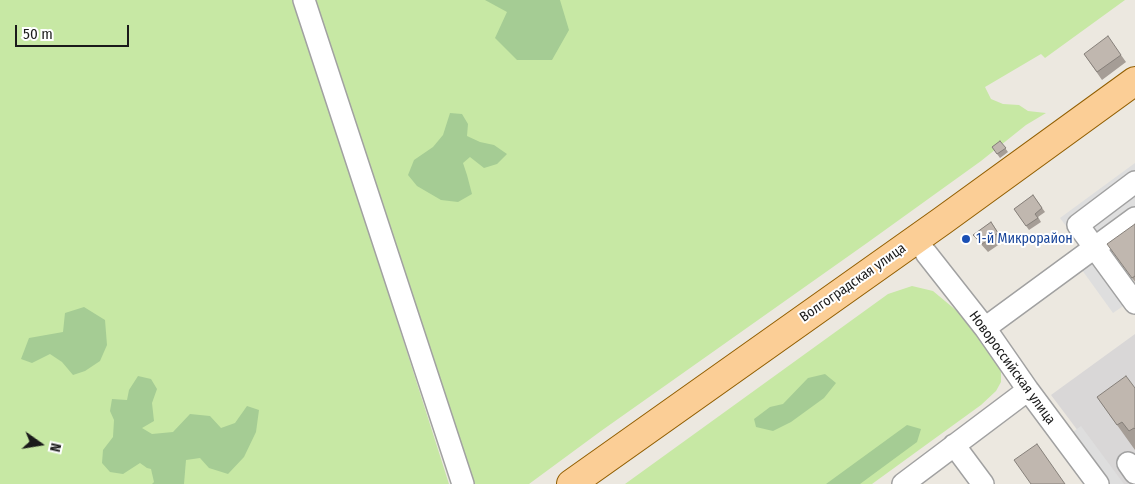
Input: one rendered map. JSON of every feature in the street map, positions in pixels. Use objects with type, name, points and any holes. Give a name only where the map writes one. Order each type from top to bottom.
[{"type":"main road","name":"Волгоградская улица","points":[[571,484],[942,221],[1135,81]]},
{"type":"main road","name":"Волгоградская улица","points":[[600,484],[1135,102]]},
{"type":"street","points":[[304,0],[463,484]]},
{"type":"street","points":[[1135,182],[1078,225],[1135,303]]},
{"type":"street","points":[[985,328],[1135,218]]},
{"type":"street","name":"Новороссийская улица","points":[[926,253],[985,328],[1028,390],[1098,484]]},
{"type":"street","points":[[903,484],[929,476],[954,446],[1028,390]]},
{"type":"street","points":[[954,446],[983,484]]},
{"type":"shaded area","points":[[1135,163],[1135,225],[1090,258],[1060,218]]},
{"type":"shaded area","points":[[1106,253],[1135,298],[1113,313],[1082,270]]},
{"type":"shaded area","points":[[1135,334],[1135,484],[1118,484],[1051,395]]},
{"type":"shaded area","points":[[1081,426],[1124,484],[1107,484],[1070,434]]},
{"type":"green space","points":[[0,0],[295,0],[449,484],[0,484]]},
{"type":"green space","points":[[311,0],[1125,0],[1045,58],[1041,54],[985,87],[991,99],[1003,104],[1019,105],[1028,111],[1046,113],[1026,125],[981,161],[529,484],[466,484]]},
{"type":"green space","points":[[485,0],[560,0],[569,30],[552,60],[517,60],[495,38],[507,12]]},
{"type":"green space","points":[[450,113],[462,114],[468,124],[467,136],[480,142],[494,145],[507,154],[497,164],[484,168],[470,157],[463,163],[472,194],[458,202],[441,200],[417,186],[408,175],[414,160],[433,147],[443,135]]},
{"type":"green space","points":[[912,286],[933,291],[963,316],[998,361],[1001,382],[996,391],[981,405],[872,484],[625,484],[888,294]]},
{"type":"green space","points":[[84,307],[105,320],[107,345],[100,361],[85,371],[73,375],[62,362],[50,354],[32,363],[21,359],[29,338],[63,332],[65,313]]},
{"type":"green space","points":[[825,374],[836,383],[824,398],[791,422],[773,431],[756,427],[754,419],[770,407],[783,404],[808,378]]},
{"type":"green space","points":[[138,376],[151,379],[157,389],[152,403],[154,421],[142,428],[152,434],[173,432],[190,414],[210,416],[221,428],[235,423],[247,406],[259,410],[256,432],[244,457],[228,474],[209,468],[200,458],[186,460],[184,484],[152,484],[154,482],[151,469],[140,463],[123,474],[110,472],[102,463],[103,450],[113,437],[114,420],[110,411],[112,399],[127,400],[129,390]]},
{"type":"green space","points":[[907,425],[921,429],[917,442],[860,484],[826,484]]},
{"type":"building","points":[[1108,36],[1121,55],[1097,72],[1084,54]]},
{"type":"building","points":[[1000,141],[1006,148],[997,154],[992,147]]},
{"type":"building","points":[[1033,195],[1042,208],[1035,214],[1038,218],[1026,226],[1014,209]]},
{"type":"building","points":[[991,222],[998,233],[982,244],[973,235]]},
{"type":"building","points":[[1135,224],[1135,276],[1132,278],[1107,244]]},
{"type":"building","points":[[1126,376],[1135,388],[1135,429],[1129,431],[1122,422],[1117,425],[1097,397]]},
{"type":"building","points":[[1037,444],[1065,484],[1031,484],[1014,460]]},
{"type":"place","name":"1-й Микрорайон","points":[[966,239]]}]
